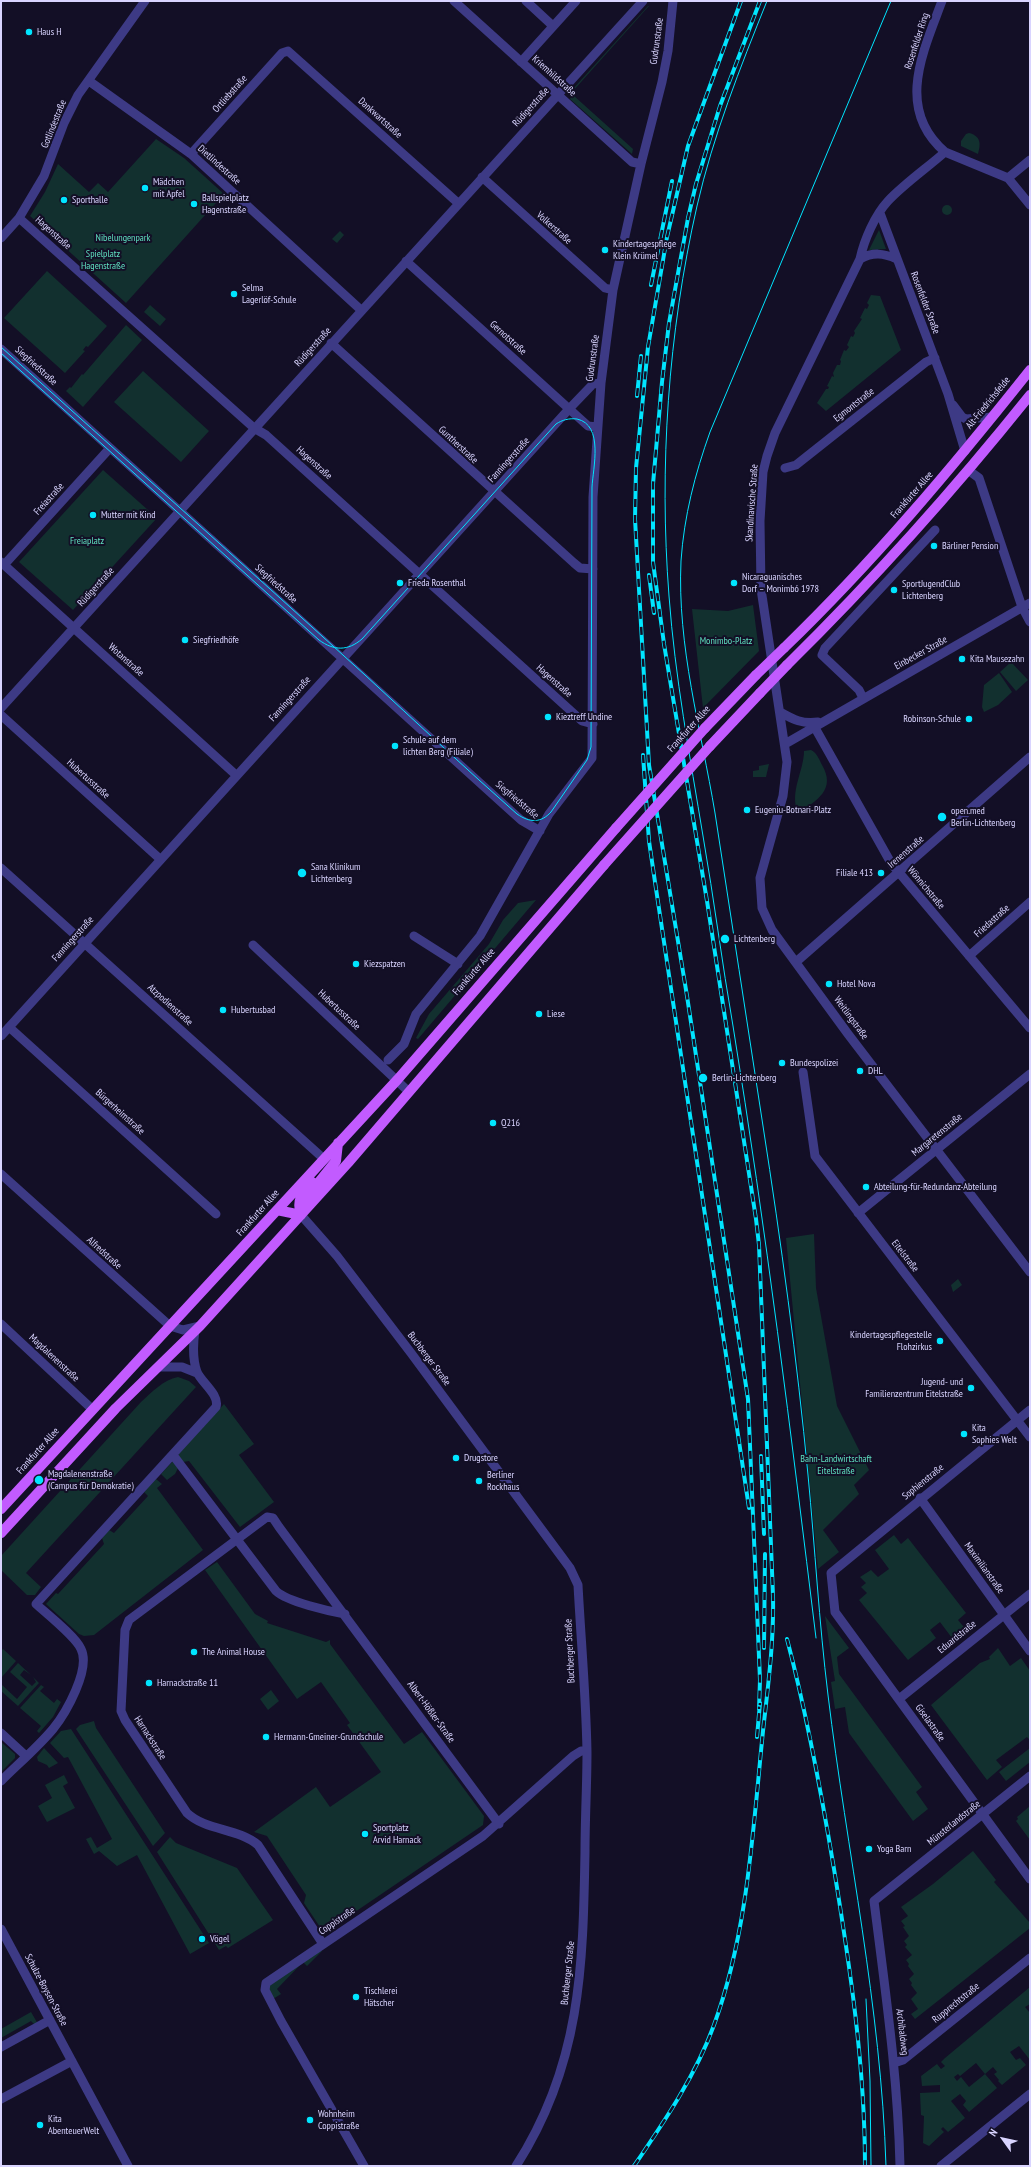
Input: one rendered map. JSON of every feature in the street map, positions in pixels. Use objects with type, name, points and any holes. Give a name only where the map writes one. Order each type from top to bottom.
[{"type":"main road","name":"Alt-Friedrichsfelde","points":[[965,452],[1030,370]]},
{"type":"main road","points":[[1,1532],[116,1408],[198,1328],[301,1215],[604,865],[710,746],[875,576],[968,470],[1030,395]]},
{"type":"main road","name":"Frankfurter Allee","points":[[1,1509],[398,1079],[705,728],[875,555],[965,452]]},
{"type":"main road","points":[[301,1215],[311,1192],[336,1162],[338,1144]]},
{"type":"main road","points":[[301,1215],[298,1206],[300,1195],[323,1169],[324,1159]]},
{"type":"main road","points":[[277,1210],[301,1215]]},
{"type":"street","name":"Gotlindestraße","points":[[1,238],[19,218],[44,176],[69,112],[88,81],[145,1]]},
{"type":"street","name":"Kriemhildstraße","points":[[454,1],[632,162],[641,164]]},
{"type":"street","points":[[526,1],[553,26]]},
{"type":"street","points":[[521,62],[576,1]]},
{"type":"street","name":"Rüdigerstraße","points":[[1,708],[643,1]]},
{"type":"street","name":"Gudrunstraße","points":[[593,724],[593,497],[600,383],[613,290],[641,164],[662,82],[668,51],[673,1]]},
{"type":"street","name":"Rosenfelder Ring","points":[[942,1],[918,69],[916,87],[917,102],[924,123],[937,145],[945,152],[1008,178]]},
{"type":"street","name":"Ortliebstraße","points":[[191,154],[286,51]]},
{"type":"street","name":"Dankwartstraße","points":[[286,51],[290,52],[458,203]]},
{"type":"street","name":"Dietlindestraße","points":[[88,81],[191,154],[361,310]]},
{"type":"street","points":[[880,213],[888,201],[945,152]]},
{"type":"street","points":[[1030,160],[1008,178],[1030,204]]},
{"type":"street","name":"Volkerstraße","points":[[482,177],[605,288],[613,290]]},
{"type":"street","name":"Rosenfelder Straße","points":[[880,213],[950,400],[965,452]]},
{"type":"street","name":"Skandinavische Straße","points":[[785,744],[760,589],[760,521],[763,472],[766,456],[778,426],[860,259],[880,213]]},
{"type":"street","name":"Hagenstraße","points":[[19,218],[254,428],[266,435],[582,721],[593,724]]},
{"type":"street","points":[[860,259],[869,254],[878,254],[897,259]]},
{"type":"street","name":"Gernotstraße","points":[[406,261],[588,426],[597,427]]},
{"type":"street","name":"Guntherstraße","points":[[331,343],[494,493],[574,563],[580,568],[593,569]]},
{"type":"street","name":"Siegfriedstraße","points":[[1,349],[521,820],[540,831]]},
{"type":"street","name":"Egmontstraße","points":[[785,468],[796,465],[926,362],[935,358]]},
{"type":"street","name":"Fanningerstraße","points":[[1,1036],[569,409],[594,384],[600,383]]},
{"type":"street","name":"Rosenfelder Straße","points":[[950,400],[962,417],[966,419],[992,417]]},
{"type":"street","name":"Freiastraße","points":[[3,563],[110,448]]},
{"type":"street","points":[[968,470],[979,478],[1026,605],[1030,622]]},
{"type":"street","points":[[863,698],[859,690],[822,656],[825,648],[935,530]]},
{"type":"street","name":"Wotanstraße","points":[[3,563],[236,775]]},
{"type":"street","name":"Einbecker Straße","points":[[785,744],[1026,605]]},
{"type":"street","name":"Einbecker Straße","points":[[780,712],[798,722],[818,724]]},
{"type":"street","name":"Hubertusstraße","points":[[1,715],[160,859]]},
{"type":"street","name":"Frankfurter Allee","points":[[388,1060],[404,1044],[416,1014],[480,936],[557,803],[592,759],[593,724]]},
{"type":"street","name":"Wönnichstraße","points":[[818,724],[891,863],[1030,1028]]},
{"type":"street","name":"Weitlingstraße","points":[[785,744],[786,773],[783,796],[762,868],[759,889],[766,918],[796,962],[936,1150],[1030,1272]]},
{"type":"street","name":"Irenenstraße","points":[[796,962],[1030,757]]},
{"type":"street","name":"Atzpodienstraße","points":[[1,868],[324,1159]]},
{"type":"street","name":"Friedastraße","points":[[969,956],[1030,902]]},
{"type":"street","name":"Frankfurter Allee","points":[[414,936],[458,964]]},
{"type":"street","name":"Hubertusstraße","points":[[253,945],[398,1079],[409,1092]]},
{"type":"street","name":"Bürgerheimstraße","points":[[9,1027],[216,1214]]},
{"type":"street","name":"Eitelstraße","points":[[802,1072],[815,1156],[1030,1437]]},
{"type":"street","name":"Margaretenstraße","points":[[858,1213],[1030,1074]]},
{"type":"street","name":"Alfredstraße","points":[[1,1174],[170,1326]]},
{"type":"street","name":"Buchberger Straße","points":[[301,1215],[337,1256],[411,1353],[575,1576],[578,1585],[586,1751],[582,1951],[575,2013],[566,2056],[550,2103],[538,2131],[516,2166]]},
{"type":"street","name":"Magdalenenstraße","points":[[1,1324],[92,1409]]},
{"type":"street","points":[[1,1781],[52,1730],[61,1718],[79,1681],[84,1661],[84,1655],[78,1644],[36,1604],[214,1410],[218,1403],[197,1373],[193,1351],[198,1328],[183,1330],[170,1326]]},
{"type":"street","points":[[159,1367],[182,1367],[197,1373]]},
{"type":"street","name":"Sophienstraße","points":[[831,1573],[920,1498],[1030,1410]]},
{"type":"street","points":[[173,1455],[236,1540],[272,1587],[281,1596],[331,1612],[345,1614]]},
{"type":"street","name":"Maximilianstraße","points":[[920,1498],[1030,1651]]},
{"type":"street","name":"Harnackstraße","points":[[267,1517],[129,1620],[125,1630],[121,1711],[125,1720],[186,1813],[196,1819],[249,1839],[258,1845],[323,1944]]},
{"type":"street","name":"Albert-Hößler-Straße","points":[[267,1517],[273,1518],[499,1824]]},
{"type":"street","name":"Giselastraße","points":[[831,1573],[835,1612],[1030,1879]]},
{"type":"street","name":"Eduardstraße","points":[[899,1698],[1030,1594]]},
{"type":"street","points":[[1,1733],[26,1756]]},
{"type":"street","name":"Coppistraße","points":[[364,2166],[284,2027],[265,1990],[266,1983],[499,1824],[573,1756],[581,1751],[586,1751]]},
{"type":"street","name":"Münsterlandstraße","points":[[874,1901],[1030,1776]]},
{"type":"street","name":"Archibaldweg","points":[[874,1901],[894,2063],[898,2105],[900,2166]]},
{"type":"street","name":"Schulze-Boysen-Straße","points":[[1,1929],[128,2166]]},
{"type":"street","name":"Rupprechtstraße","points":[[894,2063],[903,2060],[1030,1958]]},
{"type":"street","points":[[1,2047],[50,2020]]},
{"type":"street","points":[[1,2099],[72,2061]]},
{"type":"street","points":[[941,2166],[1030,2094]]},
{"type":"green space","points":[[649,6],[573,91],[572,90]]},
{"type":"green space","points":[[573,95],[633,149],[632,154],[570,99]]},
{"type":"green space","points":[[969,133],[978,138],[980,147],[978,154],[961,146],[961,141],[966,134]]},
{"type":"green space","name":"Nibelungenpark","points":[[156,139],[184,158],[224,194],[126,303],[30,216],[45,192],[58,164],[89,192],[98,183],[108,192]]},
{"type":"green space","points":[[945,205],[949,205],[951,206],[951,214],[945,215],[942,212],[942,208]]},
{"type":"green space","points":[[879,230],[886,249],[869,250]]},
{"type":"green space","points":[[340,231],[344,235],[337,243],[332,239]]},
{"type":"green space","points":[[47,271],[107,326],[88,347],[86,346],[83,350],[85,351],[65,373],[4,318]]},
{"type":"green space","points":[[871,295],[880,296],[901,350],[826,411],[817,403],[826,389],[828,389],[829,387],[827,386],[832,376],[834,377],[833,373],[837,365],[840,365],[840,360],[844,350],[846,351],[849,347],[847,345],[862,319],[860,318],[865,308],[867,309],[869,305],[867,303]]},
{"type":"green space","points":[[150,305],[166,319],[160,326],[144,312]]},
{"type":"green space","points":[[126,325],[142,340],[83,407],[66,391],[70,387],[71,388],[82,374],[83,375]]},
{"type":"green space","points":[[143,371],[209,431],[181,462],[114,402]]},
{"type":"green space","name":"Freiaplatz","points":[[103,470],[157,518],[73,610],[19,562]]},
{"type":"green space","name":"Monimbo-Platz","points":[[753,605],[759,651],[703,708],[692,609],[728,611]]},
{"type":"green space","points":[[1011,662],[1028,680],[1016,691],[1000,672]]},
{"type":"green space","points":[[999,673],[1012,692],[998,705],[984,712],[982,707],[984,685]]},
{"type":"green space","points":[[811,750],[818,756],[826,773],[826,787],[818,798],[798,813],[795,797],[796,789],[804,751]]},
{"type":"green space","points":[[769,764],[766,777],[753,777],[753,771],[759,770],[759,766]]},
{"type":"green space","points":[[536,900],[418,1039],[416,1038],[429,1014],[489,944],[503,920],[518,903]]},
{"type":"green space","name":"Bahn-Landwirtschaft Eitelstraße","points":[[814,1234],[816,1288],[837,1406],[869,1470],[854,1485],[859,1494],[823,1530],[839,1552],[818,1569],[786,1238]]},
{"type":"green space","points":[[958,1279],[962,1285],[953,1292],[951,1285]]},
{"type":"green space","points":[[178,1377],[189,1381],[196,1387],[26,1573],[41,1587],[35,1595],[27,1595],[1,1570],[1,1556],[141,1402],[167,1381]]},
{"type":"green space","points":[[224,1404],[254,1444],[239,1455],[274,1502],[240,1527],[189,1461],[183,1462],[179,1457],[179,1453]]},
{"type":"green space","points":[[173,1461],[178,1468],[175,1474],[167,1480],[161,1474]]},
{"type":"green space","points":[[156,1479],[162,1484],[157,1488],[203,1550],[94,1635],[84,1636],[79,1634],[46,1604],[56,1593],[58,1594],[104,1544],[102,1538],[109,1530],[114,1533],[148,1496],[144,1492]]},
{"type":"green space","points":[[894,1535],[901,1544],[908,1538],[966,1613],[958,1620],[968,1632],[955,1642],[940,1622],[930,1630],[936,1638],[908,1660],[859,1600],[867,1593],[861,1587],[866,1583],[860,1577],[871,1570],[878,1577],[889,1569],[875,1550]]},
{"type":"green space","name":"Sportplatz Arvid Harnack","points":[[217,1562],[255,1614],[268,1621],[267,1623],[326,1642],[330,1640],[330,1644],[404,1744],[422,1732],[484,1816],[483,1825],[327,1931],[322,1930],[304,1903],[306,1895],[267,1836],[254,1832],[316,1787],[330,1807],[381,1772],[347,1725],[350,1723],[321,1682],[297,1699],[205,1570]]},
{"type":"green space","points":[[825,1616],[849,1648],[837,1657],[839,1674],[922,1787],[916,1792],[928,1809],[913,1821],[849,1733],[845,1707],[835,1709],[831,1682],[835,1681]]},
{"type":"green space","points":[[998,1648],[1010,1666],[1021,1658],[1030,1671],[1030,1740],[1027,1737],[996,1760],[1002,1767],[987,1780],[931,1705],[980,1663],[990,1659],[989,1657]]},
{"type":"green space","points":[[3,1649],[16,1661],[1,1678],[1,1651]]},
{"type":"green space","points":[[18,1663],[31,1675],[24,1670],[20,1675],[32,1686],[36,1682],[33,1677],[39,1683],[18,1706],[1,1691],[1,1684],[17,1699],[27,1687],[10,1672]]},
{"type":"green space","points":[[41,1685],[44,1687],[40,1691],[54,1703],[57,1699],[61,1702],[53,1717],[39,1733],[37,1731],[41,1726],[20,1708]]},
{"type":"green space","points":[[271,1690],[279,1701],[268,1710],[260,1699]]},
{"type":"green space","points":[[94,1721],[96,1728],[165,1833],[153,1846],[76,1729],[80,1725]]},
{"type":"green space","points":[[71,1729],[209,1943],[190,1954],[137,1855],[117,1866],[99,1851],[94,1854],[86,1839],[91,1837],[97,1848],[112,1839],[68,1757],[64,1758],[50,1743],[61,1731]]},
{"type":"green space","points":[[1,1742],[15,1754],[15,1758],[1,1772]]},
{"type":"green space","points":[[44,1748],[58,1763],[49,1768],[47,1765],[38,1761],[37,1757]]},
{"type":"green space","points":[[1030,1748],[1030,1762],[1006,1781],[999,1772]]},
{"type":"green space","points":[[64,1775],[68,1783],[63,1786],[75,1808],[47,1822],[38,1806],[52,1798],[45,1785]]},
{"type":"green space","points":[[1030,1806],[1030,1840],[1016,1821],[1018,1819],[1017,1817]]},
{"type":"green space","points":[[170,1837],[176,1843],[237,1868],[273,1920],[228,1948],[226,1946],[219,1950],[157,1852]]},
{"type":"green space","points":[[973,1851],[996,1880],[994,1882],[1030,1923],[1030,1928],[915,2019],[911,2014],[918,2009],[911,1999],[917,1993],[911,1985],[912,1983],[909,1979],[914,1974],[908,1966],[909,1964],[906,1960],[912,1955],[905,1947],[907,1945],[904,1941],[909,1936],[901,1921],[908,1916],[901,1907],[933,1884]]},
{"type":"green space","points":[[320,1950],[322,1951],[307,1966],[303,1962],[277,1989],[281,1994],[273,1999],[268,1990],[270,1983]]},
{"type":"green space","points":[[1030,1987],[1030,2004],[1025,2007],[1030,2013],[1030,2060],[1019,2046],[1010,2052],[1016,2060],[1020,2058],[1026,2065],[1002,2085],[994,2074],[997,2072],[993,2067],[985,2074],[997,2088],[969,2112],[963,2105],[966,2101],[960,2094],[951,2101],[965,2118],[948,2132],[943,2127],[941,2129],[944,2132],[929,2146],[923,2143],[924,2116],[921,2115],[920,2093],[940,2092],[940,2085],[922,2086],[921,2076],[937,2064],[941,2069],[945,2066],[941,2062],[945,2058]],"holes":[[[976,2063],[985,2074],[969,2087],[961,2077],[957,2081],[954,2077],[958,2074],[960,2076]]]},
{"type":"green space","points":[[31,2012],[38,2024],[34,2024],[31,2021],[1,2038],[1,2029]]},
{"type":"tram line","points":[[767,1],[719,128],[703,180],[687,254],[679,303],[668,401],[665,499],[666,547],[669,596],[679,687],[745,1102],[767,1255],[816,1638]]},
{"type":"tram line","points":[[886,2166],[878,2047],[828,1695],[804,1431],[788,1300],[770,1170],[715,813],[686,656],[681,593],[681,561],[682,544],[695,479],[710,432],[891,1]]},
{"type":"tram line","points":[[1,347],[320,634],[365,675],[460,763],[517,814],[526,819],[539,820],[551,812],[587,760],[591,747],[592,487],[595,448],[591,429],[585,423],[577,419],[571,419],[563,420],[556,424],[362,639],[351,646],[336,648],[330,646],[325,644],[319,640],[1,353]]},
{"type":"tram line","points":[[866,1999],[870,2081],[871,2166]]},
{"type":"railway","points":[[741,1],[688,146],[667,237],[648,347],[636,468],[635,519],[649,765],[687,996],[748,1399],[760,1680],[759,1709]]},
{"type":"railway","points":[[634,2166],[689,2080],[707,2044],[725,1990],[735,1953],[748,1880],[772,1647],[773,1596],[759,1245],[707,901],[664,644],[653,562],[653,484],[662,382],[669,323],[688,218],[696,184],[720,106],[760,1]]},
{"type":"railway","points":[[651,285],[672,181]]},
{"type":"railway","points":[[637,396],[641,356]]},
{"type":"railway","points":[[649,575],[654,613]]},
{"type":"railway","points":[[643,755],[649,841],[749,1508]]},
{"type":"railway","points":[[761,1456],[764,1534]]},
{"type":"railway","points":[[764,1648],[765,1554]]},
{"type":"railway","points":[[787,1639],[801,1696],[819,1782],[846,1943],[856,2017],[862,2091],[865,2166]]},
{"type":"railway","points":[[757,1737],[760,1703]]},
{"type":"place","name":"Haus H","points":[[29,32]]},
{"type":"place","name":"Mädchen mit Apfel","points":[[145,188]]},
{"type":"place","name":"Sporthalle","points":[[64,200]]},
{"type":"place","name":"Ballspielplatz Hagenstraße","points":[[194,204]]},
{"type":"place","name":"Kindertagespflege Klein Krümel","points":[[605,250]]},
{"type":"place","name":"Selma Lagerlöf-Schule","points":[[234,294]]},
{"type":"place","name":"Mutter mit Kind","points":[[93,515]]},
{"type":"place","name":"Bärliner Pension","points":[[934,546]]},
{"type":"place","name":"Frieda Rosenthal","points":[[400,583]]},
{"type":"place","name":"Nicaraguanisches Dorf – Monimbó 1978","points":[[734,583]]},
{"type":"place","name":"SportJugendClub Lichtenberg","points":[[894,590]]},
{"type":"place","name":"Siegfriedhöfe","points":[[185,640]]},
{"type":"place","name":"Kita Mausezahn","points":[[962,659]]},
{"type":"place","name":"Kieztreff Undine","points":[[548,717]]},
{"type":"place","name":"Robinson-Schule","points":[[969,719]]},
{"type":"place","name":"Schule auf dem lichten Berg (Filiale)","points":[[395,746]]},
{"type":"place","name":"Eugeniu-Botnari-Platz","points":[[747,810]]},
{"type":"place","name":"open.med Berlin-Lichtenberg","points":[[942,817]]},
{"type":"place","name":"Sana Klinikum Lichtenberg","points":[[302,873]]},
{"type":"place","name":"Filiale 413","points":[[881,873]]},
{"type":"place","name":"Lichtenberg","points":[[725,939]]},
{"type":"place","name":"Kiezspatzen","points":[[356,964]]},
{"type":"place","name":"Hotel Nova","points":[[829,984]]},
{"type":"place","name":"Hubertusbad","points":[[223,1010]]},
{"type":"place","name":"Liese","points":[[539,1014]]},
{"type":"place","name":"Bundespolizei","points":[[782,1063]]},
{"type":"place","name":"DHL","points":[[860,1071]]},
{"type":"place","name":"Berlin-Lichtenberg","points":[[703,1078]]},
{"type":"place","name":"Q216","points":[[493,1123]]},
{"type":"place","name":"Abteilung-für-Redundanz-Abteilung","points":[[866,1187]]},
{"type":"place","name":"Kindertagespflegestelle Flohzirkus","points":[[940,1341]]},
{"type":"place","name":"Jugend- und Familienzentrum Eitelstraße","points":[[971,1388]]},
{"type":"place","name":"Kita Sophies Welt","points":[[964,1434]]},
{"type":"place","name":"Drugstore","points":[[456,1458]]},
{"type":"place","name":"Magdalenenstraße (Campus für Demokratie)","points":[[39,1480]]},
{"type":"place","name":"Berliner Rockhaus","points":[[479,1481]]},
{"type":"place","name":"The Animal House","points":[[194,1652]]},
{"type":"place","name":"Harnackstraße 11","points":[[149,1683]]},
{"type":"place","name":"Hermann-Gmeiner-Grundschule","points":[[266,1737]]},
{"type":"place","name":"Sportplatz Arvid Harnack","points":[[365,1834]]},
{"type":"place","name":"Yoga Barn","points":[[869,1849]]},
{"type":"place","name":"Vögel","points":[[202,1939]]},
{"type":"place","name":"Tischlerei Hätscher","points":[[356,1997]]},
{"type":"place","name":"Wohnheim Coppistraße","points":[[310,2120]]},
{"type":"place","name":"Kita AbenteuerWelt","points":[[40,2125]]},
{"type":"park label","name":"Spielplatz Hagenstraße","points":[[103,260]]}]
